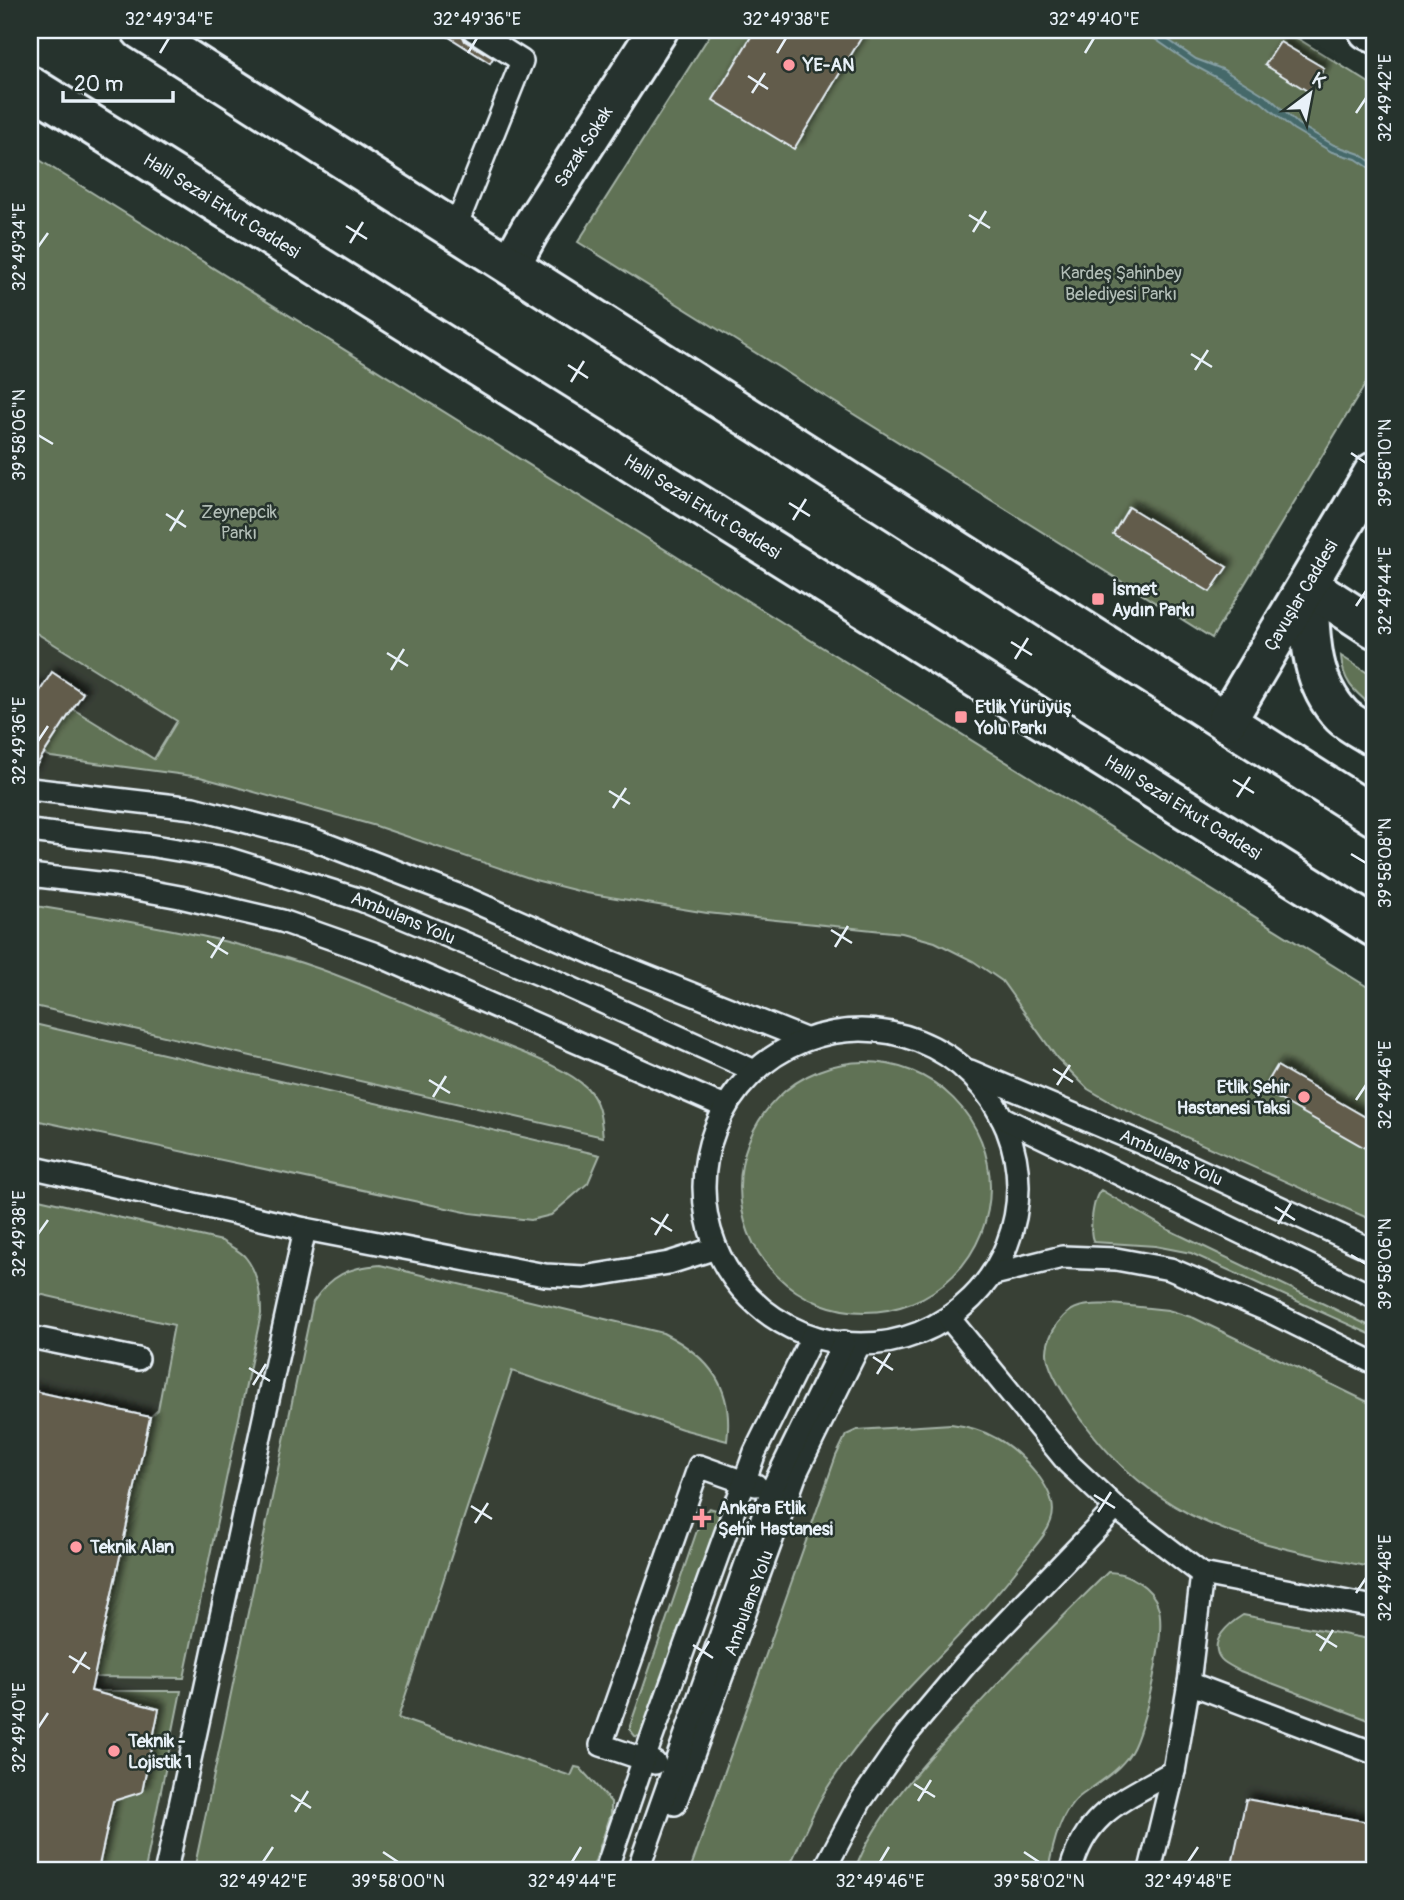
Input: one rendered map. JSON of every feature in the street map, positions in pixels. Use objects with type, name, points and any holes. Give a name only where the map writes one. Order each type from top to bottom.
[{"type":"main road","points":[[141,30],[1374,816]]},
{"type":"main road","name":"Sazak Sokak","points":[[511,264],[537,218],[658,30]]},
{"type":"main road","points":[[1368,30],[1374,33]]},
{"type":"main road","name":"Halil Sezai Erkut Caddesi","points":[[30,86],[1374,927]]},
{"type":"main road","name":"Çavuşlar Caddesi","points":[[1227,720],[1374,472]]},
{"type":"main road","points":[[1308,585],[1374,628]]},
{"type":"main road","points":[[1308,585],[1313,657],[1323,692],[1343,717],[1374,737]]},
{"type":"lane","points":[[455,229],[522,61],[473,30]]},
{"type":"lane","points":[[30,789],[193,808],[312,839],[468,899],[612,962],[805,1039]]},
{"type":"lane","name":"Ambulans Yolu","points":[[30,831],[148,845],[226,858],[361,900],[551,979],[755,1070]]},
{"type":"lane","points":[[30,874],[180,897],[282,921],[373,953],[725,1107]]},
{"type":"lane","points":[[880,1030],[926,1043],[966,1070],[996,1107],[1015,1151],[1018,1198],[1008,1245],[994,1274],[949,1318],[906,1338],[852,1344],[812,1337],[769,1315],[741,1290],[716,1248],[707,1223],[703,1185],[708,1147],[725,1107],[743,1081],[772,1056],[805,1039],[842,1031],[880,1030]]},
{"type":"lane","name":"Ambulans Yolu","points":[[966,1070],[1139,1142],[1374,1251]]},
{"type":"lane","points":[[1001,1117],[1374,1297]]},
{"type":"lane","points":[[30,1167],[305,1229],[545,1275],[584,1278],[669,1263],[716,1248]]},
{"type":"lane","points":[[166,1870],[305,1229]]},
{"type":"lane","points":[[994,1274],[1062,1257],[1116,1259],[1170,1269],[1269,1311],[1374,1363]]},
{"type":"lane","points":[[949,1318],[1068,1463],[1116,1508],[1202,1574],[1374,1607]]},
{"type":"lane","points":[[30,1337],[138,1359]]},
{"type":"lane","points":[[606,1870],[755,1452],[812,1337]]},
{"type":"lane","points":[[638,1870],[679,1772],[781,1490],[782,1465],[852,1344]]},
{"type":"lane","points":[[679,1772],[601,1745],[699,1466],[744,1482],[781,1490]]},
{"type":"lane","points":[[824,1870],[860,1802],[906,1735],[966,1664],[1116,1508]]},
{"type":"lane","points":[[1150,1870],[1174,1771],[1189,1683],[1202,1574]]},
{"type":"lane","points":[[1189,1683],[1374,1753]]},
{"type":"lane","points":[[1071,1870],[1083,1835],[1094,1822],[1126,1797],[1174,1771]]},
{"type":"lane","points":[[652,1870],[679,1772]]},
{"type":"shaded area","name":"Ankara Etlik Şehir Hastanesi","points":[[30,629],[121,687],[376,826],[535,880],[707,913],[902,933],[935,942],[973,961],[1002,981],[1374,1166],[1374,1870],[30,1870]]},
{"type":"green space","name":"Kardeş Şahinbey Belediyesi Parkı","points":[[713,30],[1284,30],[1374,86],[1374,370],[1212,638],[578,242]]},
{"type":"green space","name":"Zeynepcik Parkı","points":[[30,154],[1374,991],[1374,1221],[1121,1108],[1088,1089],[1057,1058],[1002,981],[973,961],[935,942],[902,933],[707,913],[586,893],[535,880],[376,826],[200,777],[44,754],[73,709],[154,759],[177,721],[30,629]]},
{"type":"green space","points":[[1341,656],[1374,677],[1374,708],[1347,680]]},
{"type":"green space","points":[[30,905],[249,947],[320,969],[381,993],[565,1072],[587,1088],[595,1099],[603,1137],[30,1005]]},
{"type":"green space","points":[[30,1023],[600,1155],[588,1183],[551,1215],[531,1220],[470,1213],[30,1119]]},
{"type":"green space","points":[[865,1062],[913,1072],[934,1083],[953,1099],[969,1118],[980,1139],[990,1187],[980,1235],[969,1256],[953,1275],[934,1291],[913,1302],[865,1312],[817,1302],[796,1291],[777,1275],[761,1256],[750,1235],[740,1187],[750,1139],[761,1118],[777,1099],[796,1083],[817,1072]]},
{"type":"green space","points":[[1101,1190],[1169,1230],[1374,1328],[1374,1336],[1191,1253],[1155,1246],[1094,1242],[1091,1231],[1092,1216]]},
{"type":"green space","points":[[30,1197],[222,1241],[244,1255],[256,1277],[261,1314],[184,1678],[94,1677],[150,1417],[158,1410],[174,1325],[30,1292]]},
{"type":"green space","points":[[380,1265],[663,1333],[680,1342],[706,1364],[722,1390],[727,1405],[727,1441],[682,1429],[512,1371],[398,1718],[571,1776],[575,1767],[580,1768],[611,1802],[611,1814],[592,1870],[194,1870],[313,1302],[327,1285],[342,1274]]},
{"type":"green space","points":[[1111,1304],[1168,1310],[1194,1318],[1374,1405],[1374,1568],[1281,1548],[1213,1525],[1163,1499],[1113,1457],[1065,1395],[1055,1379],[1047,1352],[1053,1331],[1067,1313],[1083,1306]]},
{"type":"green space","points":[[951,1424],[991,1435],[1027,1462],[1045,1485],[1050,1498],[1053,1510],[1046,1532],[992,1599],[854,1750],[824,1793],[788,1870],[690,1870],[836,1456],[846,1435],[857,1430]]},
{"type":"green space","points":[[709,1508],[721,1514],[720,1522],[643,1737],[635,1736],[630,1726],[702,1516]]},
{"type":"green space","points":[[1108,1572],[1138,1582],[1155,1599],[1158,1606],[1160,1636],[1153,1679],[1137,1740],[1131,1752],[1115,1770],[1083,1794],[1069,1809],[1059,1829],[1048,1870],[855,1870],[875,1829],[918,1771],[1018,1663]]},
{"type":"green space","points":[[1243,1615],[1374,1640],[1374,1722],[1240,1671],[1223,1661],[1217,1652],[1218,1639]]},
{"type":"green space","points":[[91,1691],[181,1691],[145,1870],[98,1870],[113,1801],[142,1792],[159,1710]]},
{"type":"water","points":[[1142,30],[1154,30],[1196,59],[1222,69],[1271,99],[1298,124],[1334,145],[1360,154],[1374,164],[1374,171],[1356,159],[1332,152],[1293,129],[1260,101],[1191,64]]},
{"type":"building","points":[[438,30],[460,30],[465,41],[493,58],[490,63]]},
{"type":"building","name":"YE-AN","points":[[755,30],[866,30],[794,149],[713,100]]},
{"type":"building","points":[[1280,42],[1324,68],[1309,92],[1265,65]]},
{"type":"building","points":[[1129,507],[1227,567],[1210,592],[1113,534]]},
{"type":"building","points":[[52,672],[83,693],[30,775],[30,685],[40,691]]},
{"type":"building","name":"Etlik Şehir Hastanesi Taksi","points":[[1277,1066],[1374,1122],[1374,1153],[1263,1090]]},
{"type":"building","name":"Teknik Alan","points":[[30,1390],[150,1417],[91,1691],[159,1709],[142,1792],[113,1801],[98,1870],[30,1870]]},
{"type":"building","points":[[1246,1799],[1374,1823],[1374,1870],[1231,1870]]},
{"type":"place","name":"YE-AN","points":[[789,65]]},
{"type":"place","name":"İsmet Aydın Parkı","points":[[1098,599]]},
{"type":"place","name":"Etlik Yürüyüş Yolu Parkı","points":[[961,717]]},
{"type":"place","name":"Etlik Şehir Hastanesi Taksi","points":[[1304,1097]]},
{"type":"place","name":"Ankara Etlik Şehir Hastanesi","points":[[702,1518]]},
{"type":"place","name":"Teknik Alan","points":[[76,1547]]},
{"type":"place","name":"Teknik - Lojistik 1","points":[[114,1751]]}]
